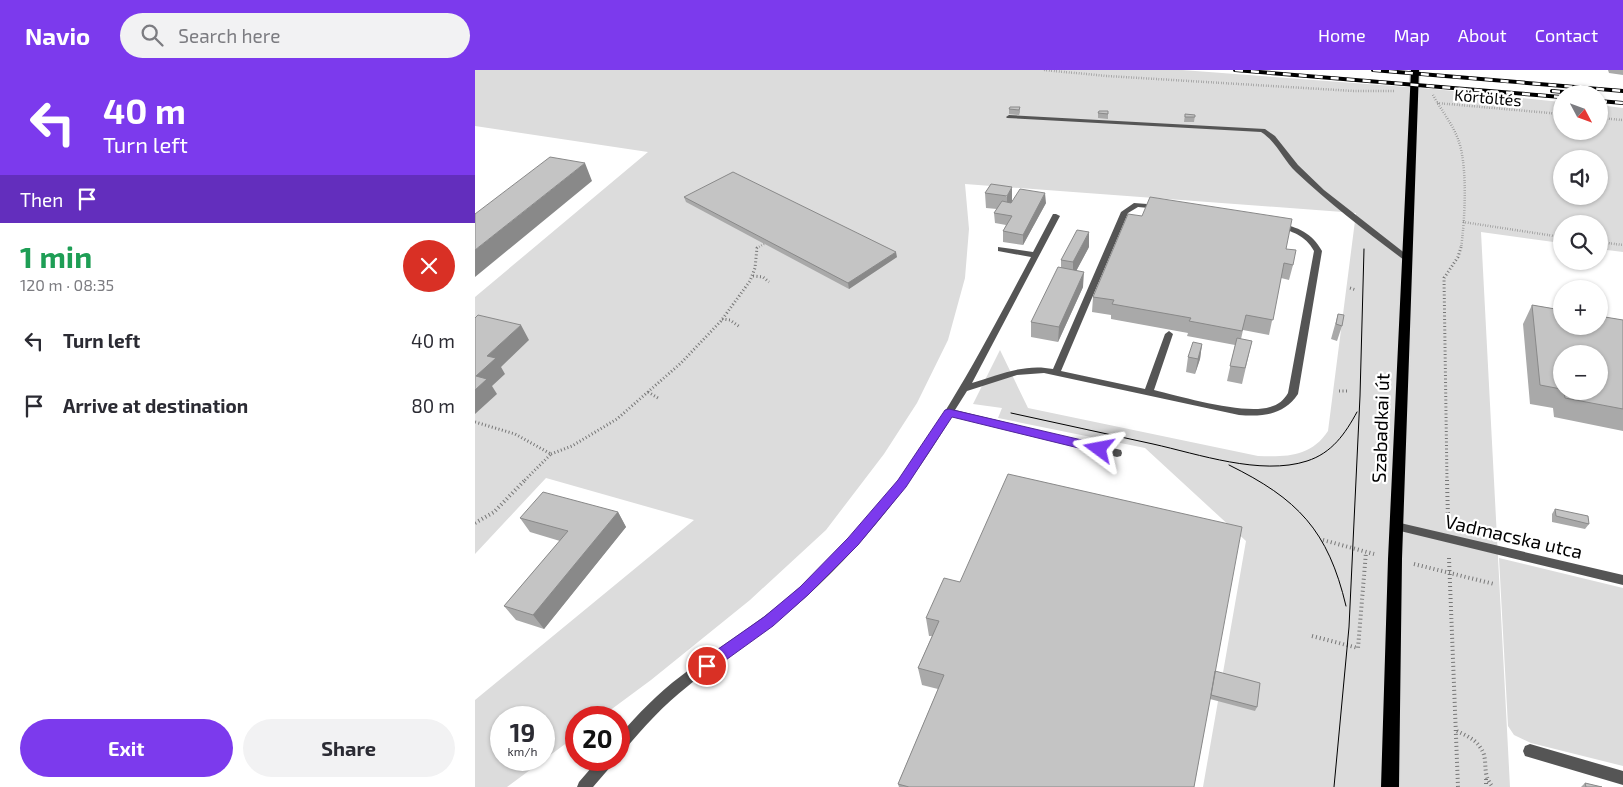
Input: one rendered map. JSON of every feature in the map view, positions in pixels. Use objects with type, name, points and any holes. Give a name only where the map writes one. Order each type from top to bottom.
[{"type":"main road","name":"Szabadkai út","points":[[1389,787],[1396,526],[1415,70]]},
{"type":"street","points":[[1009,117],[1263,130],[1275,138],[1293,166],[1360,222],[1407,258]]},
{"type":"street","points":[[1056,372],[1125,212],[1137,205],[1171,209]]},
{"type":"street","points":[[630,733],[668,694],[769,621],[804,590],[846,549],[902,484],[949,412],[1057,216]]},
{"type":"street","points":[[962,389],[1017,372],[1056,372],[1251,413],[1271,411],[1291,399],[1293,394],[1318,251],[1313,240],[1303,232],[1286,226],[1267,223]]},
{"type":"street","points":[[1001,249],[1035,255]]},
{"type":"street","points":[[1149,392],[1169,334]]},
{"type":"street","points":[[949,412],[1117,453]]},
{"type":"street","name":"Vadmacska utca","points":[[1396,526],[1623,580]]},
{"type":"street","points":[[1530,751],[1623,778]]},
{"type":"street","points":[[585,787],[598,771]]},
{"type":"path","name":"Körtöltés","points":[[1044,70],[1413,97],[1438,103],[1553,113]]},
{"type":"path","points":[[1438,103],[1452,125],[1461,146],[1463,222],[1461,247],[1458,258],[1445,278],[1448,539],[1458,787]]},
{"type":"path","points":[[1608,119],[1623,120]]},
{"type":"path","points":[[1463,222],[1553,235]]},
{"type":"path","points":[[1608,243],[1623,245]]},
{"type":"path","points":[[475,523],[494,512],[551,454],[568,449],[597,432],[662,381],[722,319],[753,276],[757,248],[764,244]]},
{"type":"path","points":[[753,276],[763,277],[769,282]]},
{"type":"path","points":[[1350,288],[1356,290]]},
{"type":"path","points":[[722,319],[731,320],[741,327]]},
{"type":"path","points":[[1339,392],[1349,391]]},
{"type":"path","points":[[648,392],[658,398]]},
{"type":"path","points":[[475,422],[501,428],[533,441],[551,454]]},
{"type":"path","points":[[1312,636],[1358,648],[1366,552]]},
{"type":"path","points":[[1456,731],[1477,741],[1485,753],[1486,787]]},
{"type":"path","points":[[1486,779],[1493,787]]},
{"type":"shaded area","points":[[475,70],[1182,70],[1434,89],[1553,101],[1553,140],[1608,140],[1608,106],[1623,108],[1623,252],[1608,250],[1608,215],[1553,215],[1553,242],[1481,232],[1510,787],[1203,787],[1246,541],[1145,448],[998,418],[1002,408],[973,404],[1000,350],[1028,408],[1258,456],[1288,455],[1306,451],[1321,440],[1328,431],[1356,213],[965,184],[969,229],[965,278],[948,340],[917,403],[884,454],[826,530],[750,600],[651,680],[616,706],[565,706],[565,744],[555,752],[555,706],[490,706],[490,771],[529,771],[507,787],[475,787],[475,700],[694,520],[546,478],[475,554],[475,297],[648,152],[475,126]]},
{"type":"shaded area","points":[[1499,558],[1623,588],[1623,766],[1531,743],[1514,735],[1508,726]]},
{"type":"building","points":[[1010,107],[1020,107],[1019,110],[1009,109]]},
{"type":"building","points":[[1099,111],[1108,111],[1108,114],[1098,113]]},
{"type":"building","points":[[1185,114],[1195,115],[1195,117],[1185,117]]},
{"type":"building","points":[[550,157],[585,163],[475,250],[475,214]]},
{"type":"building","points":[[733,172],[896,252],[848,283],[684,197]]},
{"type":"building","points":[[991,184],[1012,187],[1007,196],[985,193]]},
{"type":"building","points":[[1020,189],[1045,193],[1023,235],[1003,231],[1012,216],[994,213],[1002,201],[1011,203]]},
{"type":"building","points":[[1150,197],[1292,219],[1286,249],[1296,250],[1293,265],[1284,263],[1273,320],[1246,315],[1242,331],[1189,321],[1191,318],[1112,304],[1114,300],[1093,297],[1128,214],[1142,216]]},
{"type":"building","points":[[1077,230],[1089,232],[1073,262],[1061,260]]},
{"type":"building","points":[[1058,267],[1084,272],[1059,327],[1031,322]]},
{"type":"building","points":[[1532,305],[1553,309],[1553,335],[1608,335],[1608,318],[1623,320],[1623,409],[1576,400],[1608,400],[1608,345],[1553,345],[1553,387],[1540,385]]},
{"type":"building","points":[[1338,314],[1344,315],[1342,326],[1336,324]]},
{"type":"building","points":[[478,315],[521,325],[487,356],[496,358],[476,376],[487,379],[475,390],[475,318]]},
{"type":"building","points":[[1237,338],[1252,341],[1245,368],[1230,366]]},
{"type":"building","points":[[1193,342],[1202,344],[1198,359],[1188,357]]},
{"type":"building","points":[[1008,474],[1242,527],[1194,787],[909,787],[898,784],[944,675],[918,668],[939,621],[926,618],[944,578],[960,582]]},
{"type":"building","points":[[543,492],[618,512],[533,615],[504,606],[568,531],[520,518]]},
{"type":"building","points":[[1555,509],[1588,516],[1589,524],[1556,516]]},
{"type":"building","points":[[1215,671],[1260,683],[1257,707],[1211,695]]},
{"type":"building","points":[[1585,783],[1602,787],[1586,787]]},
{"type":"tram line","points":[[1334,787],[1349,627],[1360,396],[1364,249]]},
{"type":"tram line","points":[[1011,413],[1209,458],[1250,465],[1270,466],[1289,465],[1316,458],[1337,442],[1357,412]]},
{"type":"tram line","points":[[1229,465],[1274,491],[1307,520],[1330,557],[1346,606]]},
{"type":"railway","points":[[1235,70],[1553,96]]},
{"type":"railway","points":[[1373,70],[1623,91]]},
{"type":"railway","points":[[1608,102],[1623,103]]},
{"type":"route","points":[[707,666],[769,621],[853,542],[902,484],[949,412],[1099,449]]}]
